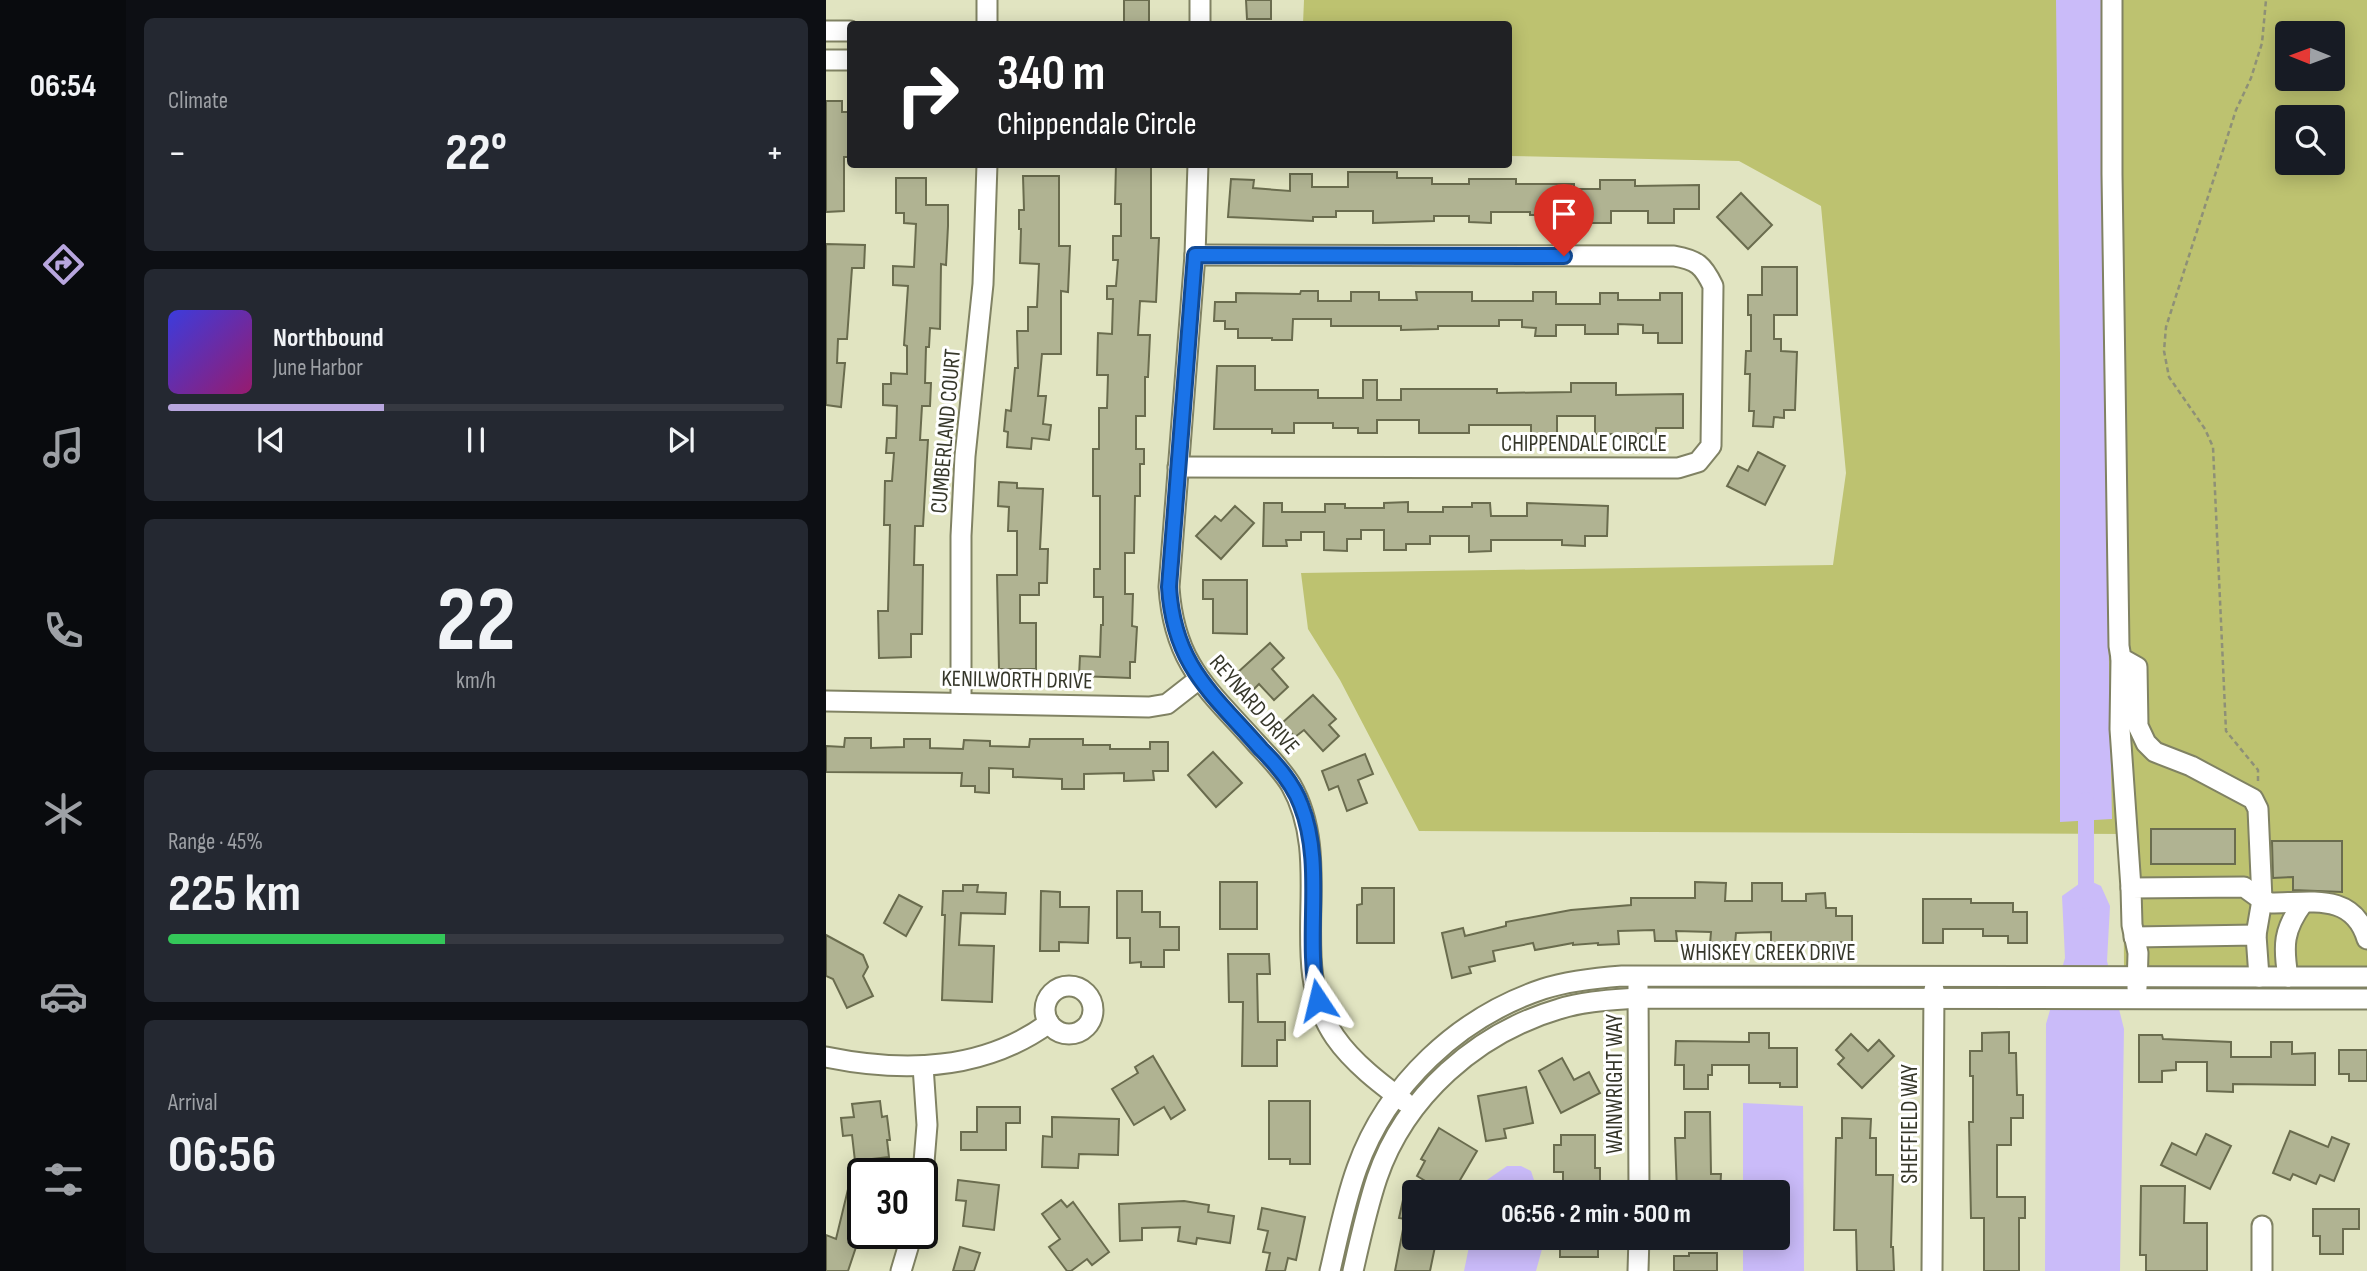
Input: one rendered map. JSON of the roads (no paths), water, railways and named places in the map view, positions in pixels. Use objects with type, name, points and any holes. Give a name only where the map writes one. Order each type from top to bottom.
[{"type":"street","points":[[987,0],[987,21]]},
{"type":"street","points":[[1200,0],[1200,21]]},
{"type":"street","points":[[2112,0],[2112,174],[2119,623],[2122,658],[2120,729],[2132,925],[2138,953],[2130,977],[2130,999]]},
{"type":"street","points":[[826,31],[847,31]]},
{"type":"street","points":[[826,60],[847,60]]},
{"type":"street","name":"CUMBERLAND COURT","points":[[961,703],[961,536],[965,456],[984,284],[987,168]]},
{"type":"street","name":"REYNARD DRIVE","points":[[1198,168],[1195,255],[1169,587],[1170,609],[1181,649],[1199,679],[1275,764],[1290,783],[1301,804],[1311,845],[1312,957],[1318,1000],[1335,1037],[1347,1052],[1415,1109]]},
{"type":"street","name":"CHIPPENDALE CIRCLE","points":[[1178,467],[1678,468],[1698,462],[1711,446],[1713,286],[1705,270],[1692,259],[1674,256],[1195,255]]},
{"type":"street","points":[[2122,658],[2137,667],[2138,726],[2146,743],[2155,752],[2191,766],[2253,799],[2256,804],[2262,900],[2256,935],[2259,977]]},
{"type":"street","name":"KENILWORTH DRIVE","points":[[826,701],[1150,707],[1167,704],[1199,679]]},
{"type":"street","points":[[2131,888],[2244,887],[2262,900],[2272,903],[2338,904],[2358,918],[2367,939]]},
{"type":"street","points":[[2288,977],[2284,955],[2288,927],[2303,903]]},
{"type":"street","points":[[2134,937],[2256,935]]},
{"type":"street","name":"WHISKEY CREEK DRIVE","points":[[1330,1271],[1357,1169],[1378,1123],[1396,1095],[1421,1066],[1457,1034],[1508,1003],[1545,989],[1583,980],[1638,976],[2367,977]]},
{"type":"street","name":"WAINWRIGHT WAY","points":[[1638,976],[1639,1180]]},
{"type":"street","name":"SHEFFIELD WAY","points":[[1932,1271],[1934,976]]},
{"type":"street","name":"WHISKEY CREEK DRIVE","points":[[1353,1271],[1377,1178],[1398,1133],[1415,1109],[1453,1067],[1480,1045],[1527,1020],[1560,1008],[1638,998],[2367,999]]},
{"type":"street","points":[[826,1057],[893,1067],[960,1062],[1000,1051],[1024,1040],[1049,1023]]},
{"type":"street","points":[[923,1066],[927,1125],[924,1158]]},
{"type":"street","points":[[2262,1226],[2262,1271]]},
{"type":"street","points":[[901,1271],[908,1249]]},
{"type":"street","points":[[1638,1271],[1639,1250]]},
{"type":"waterway","points":[[2086,800],[2086,901]]}]
